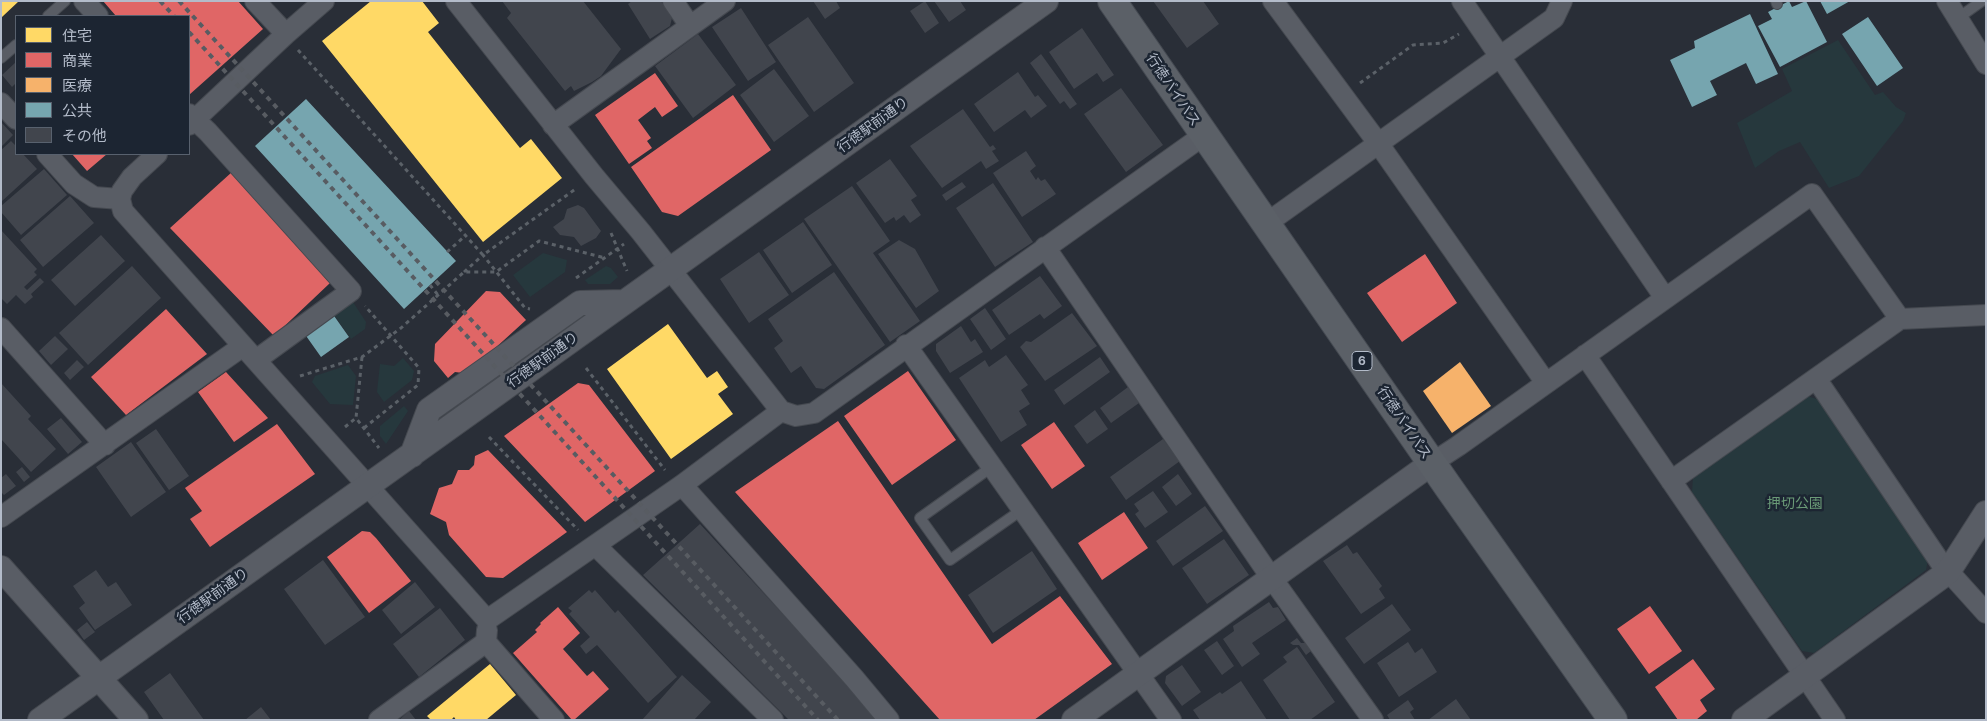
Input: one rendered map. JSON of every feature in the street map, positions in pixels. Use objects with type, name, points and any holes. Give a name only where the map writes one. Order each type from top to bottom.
[{"type":"main road","name":"行徳バイパス","points":[[1112,1],[1432,463],[1613,720]]},
{"type":"street","points":[[84,1],[97,15]]},
{"type":"street","points":[[255,1],[286,34]]},
{"type":"street","points":[[1,517],[105,445],[249,353],[351,291],[208,132],[191,120],[324,1]]},
{"type":"street","points":[[456,1],[781,411],[796,416],[814,413],[1204,135]]},
{"type":"street","points":[[673,1],[690,26]]},
{"type":"street","points":[[553,125],[725,1]]},
{"type":"street","name":"行徳駅前通り","points":[[40,720],[412,455],[429,410],[580,303],[623,302],[1046,1]]},
{"type":"street","points":[[1273,1],[1378,143],[1546,383]]},
{"type":"street","points":[[1462,1],[1665,298]]},
{"type":"street","points":[[1267,223],[1554,18],[1562,1]]},
{"type":"street","points":[[1947,1],[1986,64]]},
{"type":"street","points":[[1,103],[15,118]]},
{"type":"street","points":[[48,155],[74,184],[94,197],[120,199]]},
{"type":"street","points":[[156,155],[132,177],[122,191],[120,199],[123,211],[130,221],[487,620],[486,642],[554,720]]},
{"type":"street","points":[[1074,720],[1812,194],[1900,319]]},
{"type":"street","points":[[1045,247],[1273,579],[1373,720]]},
{"type":"street","points":[[1671,481],[1817,380],[1900,319],[1986,315]]},
{"type":"street","points":[[1,328],[105,445]]},
{"type":"street","points":[[906,346],[993,466],[1171,720]]},
{"type":"street","points":[[1586,355],[1835,720]]},
{"type":"street","points":[[1817,380],[1948,572],[1986,613]]},
{"type":"street","points":[[487,620],[589,540],[682,485],[781,411]]},
{"type":"street","points":[[682,485],[848,670],[889,720]]},
{"type":"street","points":[[1744,720],[1948,572],[1986,513]]},
{"type":"street","points":[[589,540],[773,720]]},
{"type":"street","points":[[1,568],[136,720]]},
{"type":"street","points":[[379,720],[486,642]]},
{"type":"lane","points":[[49,15],[65,1]]},
{"type":"lane","points":[[1958,18],[1982,1]]},
{"type":"lane","points":[[1,58],[15,46]]},
{"type":"lane","points":[[993,466],[920,518],[950,560],[1023,509]]},
{"type":"path","points":[[1342,96],[1413,45],[1443,43],[1477,24]]},
{"type":"path","points":[[286,34],[296,48],[483,255],[525,308],[535,307]]},
{"type":"path","points":[[295,378],[362,357],[391,336],[483,255],[594,176]]},
{"type":"path","points":[[607,225],[626,270]]},
{"type":"path","points":[[447,252],[465,236]]},
{"type":"path","points":[[464,272],[496,272],[539,242],[605,258]]},
{"type":"path","points":[[574,280],[625,244]]},
{"type":"path","points":[[430,285],[438,295]]},
{"type":"path","points":[[351,291],[419,368],[418,385],[364,428]]},
{"type":"path","points":[[362,357],[356,418],[380,449]]},
{"type":"path","points":[[586,368],[667,472]]},
{"type":"path","points":[[489,437],[589,540]]},
{"type":"green space","points":[[1838,40],[1875,95],[1883,92],[1896,107],[1906,113],[1903,121],[1859,176],[1829,188],[1800,142],[1779,151],[1755,168],[1737,123],[1792,91],[1782,69]]},
{"type":"green space","points":[[543,253],[567,260],[565,272],[530,297],[513,275]]},
{"type":"green space","points":[[606,266],[611,268],[618,277],[610,284],[588,284],[585,280]]},
{"type":"green space","points":[[351,299],[366,322],[365,329],[351,339],[332,312]]},
{"type":"green space","points":[[403,358],[414,371],[412,380],[384,402],[377,392],[380,364],[394,366]]},
{"type":"green space","points":[[348,365],[356,376],[353,405],[330,404],[312,382],[315,376]]},
{"type":"green space","name":"押切公園","points":[[1807,396],[1820,400],[1928,560],[1926,570],[1814,653],[1802,651],[1692,492],[1693,478]]},
{"type":"green space","points":[[404,406],[408,411],[386,444],[380,436],[380,426]]},
{"type":"building: 住宅","points":[[1,1],[19,1],[2,17]]},
{"type":"building: 住宅","points":[[371,1],[422,1],[439,23],[428,32],[520,148],[531,139],[562,178],[483,242],[322,41]]},
{"type":"building: 住宅","points":[[668,324],[707,378],[717,371],[728,387],[718,394],[733,414],[671,459],[607,369]]},
{"type":"building: 住宅","points":[[490,664],[516,695],[486,720],[456,720],[454,717],[451,720],[431,720],[427,716]]},
{"type":"building: 商業","points":[[103,1],[238,1],[263,29],[190,94],[190,15],[115,15]]},
{"type":"building: 商業","points":[[655,73],[678,106],[662,117],[655,107],[638,120],[651,138],[647,141],[652,148],[629,164],[595,115]]},
{"type":"building: 商業","points":[[733,95],[771,150],[678,216],[662,212],[631,167]]},
{"type":"building: 商業","points":[[73,155],[106,155],[87,171]]},
{"type":"building: 商業","points":[[232,172],[330,283],[274,336],[170,228]]},
{"type":"building: 商業","points":[[1425,254],[1457,303],[1402,342],[1367,293]]},
{"type":"building: 商業","points":[[486,291],[500,292],[526,320],[492,351],[463,373],[455,372],[448,378],[434,361],[435,344]]},
{"type":"building: 商業","points":[[166,309],[207,354],[126,415],[91,377]]},
{"type":"building: 商業","points":[[908,371],[956,440],[892,485],[844,416]]},
{"type":"building: 商業","points":[[226,372],[268,418],[234,442],[198,392]]},
{"type":"building: 商業","points":[[578,383],[589,385],[655,471],[585,522],[504,436]]},
{"type":"building: 商業","points":[[838,421],[992,644],[1060,596],[1112,664],[1034,720],[940,720],[735,492]]},
{"type":"building: 商業","points":[[1054,422],[1085,466],[1052,489],[1021,445]]},
{"type":"building: 商業","points":[[277,424],[315,474],[210,547],[190,519],[202,511],[185,488]]},
{"type":"building: 商業","points":[[488,450],[567,532],[503,578],[486,577],[449,535],[446,522],[430,514],[439,488],[452,484],[458,470],[469,470],[474,465],[475,456]]},
{"type":"building: 商業","points":[[1124,512],[1148,548],[1102,580],[1078,543]]},
{"type":"building: 商業","points":[[362,531],[370,532],[376,538],[411,581],[369,613],[327,557]]},
{"type":"building: 商業","points":[[1650,606],[1682,651],[1649,674],[1617,629]]},
{"type":"building: 商業","points":[[558,607],[580,633],[563,649],[587,676],[593,671],[609,689],[574,720],[513,653],[537,632],[535,630],[540,623]]},
{"type":"building: 商業","points":[[1693,659],[1715,689],[1700,700],[1707,711],[1696,720],[1678,720],[1655,687]]},
{"type":"building: 医療","points":[[1460,362],[1491,406],[1452,433],[1423,391]]},
{"type":"building: 公共","points":[[1789,1],[1792,7],[1806,1],[1827,42],[1780,67],[1758,26],[1772,19],[1768,12]]},
{"type":"building: 公共","points":[[1820,1],[1850,1],[1827,14]]},
{"type":"building: 公共","points":[[1750,14],[1778,74],[1756,84],[1746,63],[1710,81],[1717,95],[1692,107],[1670,60],[1695,48],[1694,41]]},
{"type":"building: 公共","points":[[1868,17],[1903,68],[1877,86],[1842,34]]},
{"type":"building: 公共","points":[[306,99],[456,261],[404,309],[255,146]]},
{"type":"building: 公共","points":[[332,313],[349,337],[321,357],[304,333]]},
{"type":"building: その他","points":[[502,1],[583,1],[621,49],[601,76],[574,91],[571,86],[565,91],[507,18],[511,13]]},
{"type":"building: その他","points":[[632,1],[661,1],[672,18],[670,26],[650,39],[628,4]]},
{"type":"building: その他","points":[[813,1],[836,1],[840,8],[825,19]]},
{"type":"building: その他","points":[[925,1],[939,23],[925,33],[910,11]]},
{"type":"building: その他","points":[[934,1],[960,1],[966,10],[949,22]]},
{"type":"building: その他","points":[[1153,1],[1203,1],[1219,24],[1187,48]]},
{"type":"building: その他","points":[[741,8],[776,62],[748,81],[712,27]]},
{"type":"building: その他","points":[[808,17],[854,83],[814,112],[768,45]]},
{"type":"building: その他","points":[[1082,28],[1114,75],[1103,82],[1097,73],[1074,89],[1049,52]]},
{"type":"building: その他","points":[[698,34],[736,85],[693,118],[655,66]]},
{"type":"building: その他","points":[[1041,54],[1077,104],[1070,109],[1064,101],[1060,104],[1030,63]]},
{"type":"building: その他","points":[[15,63],[15,84],[12,87],[2,75]]},
{"type":"building: その他","points":[[774,69],[809,116],[774,142],[740,95]]},
{"type":"building: その他","points":[[1018,72],[1035,97],[1038,95],[1047,106],[1031,118],[1025,110],[994,132],[974,104]]},
{"type":"building: その他","points":[[1121,88],[1163,145],[1126,172],[1084,114]]},
{"type":"building: その他","points":[[963,109],[990,147],[993,145],[996,149],[992,151],[999,161],[986,169],[981,161],[942,188],[910,146]]},
{"type":"building: その他","points":[[1,122],[13,135],[1,147]]},
{"type":"building: その他","points":[[11,141],[15,145],[15,155],[24,155],[37,169],[1,202],[1,150]]},
{"type":"building: その他","points":[[1026,151],[1036,166],[1030,171],[1036,180],[1038,177],[1041,181],[1045,179],[1056,194],[1022,217],[993,173]]},
{"type":"building: その他","points":[[890,159],[917,196],[911,200],[921,215],[910,223],[904,215],[896,221],[894,217],[885,223],[856,183]]},
{"type":"building: その他","points":[[44,169],[67,195],[21,235],[1,212],[1,206]]},
{"type":"building: その他","points":[[962,182],[966,187],[946,201],[942,195]]},
{"type":"building: その他","points":[[993,183],[1033,242],[995,267],[956,208]]},
{"type":"building: その他","points":[[852,186],[890,241],[873,253],[920,321],[890,342],[804,219]]},
{"type":"building: その他","points":[[70,196],[94,223],[43,267],[20,240]]},
{"type":"building: その他","points":[[578,205],[584,208],[601,231],[596,238],[581,246],[574,237],[560,235],[553,227],[564,219],[567,209]]},
{"type":"building: その他","points":[[803,222],[832,265],[792,293],[763,250]]},
{"type":"building: その他","points":[[1,230],[37,269],[34,272],[37,275],[24,287],[27,290],[40,278],[44,282],[31,294],[33,297],[25,304],[16,295],[7,304],[1,298]]},
{"type":"building: その他","points":[[101,235],[125,261],[75,306],[51,280]]},
{"type":"building: その他","points":[[899,240],[915,249],[939,291],[916,308],[878,254]]},
{"type":"building: その他","points":[[759,252],[789,295],[749,323],[720,279]]},
{"type":"building: その他","points":[[132,266],[161,298],[88,365],[59,333]]},
{"type":"building: その他","points":[[834,272],[885,345],[824,389],[816,388],[801,366],[791,373],[774,348],[783,341],[768,319]]},
{"type":"building: その他","points":[[1040,276],[1062,306],[1044,319],[1040,314],[1009,335],[992,310]]},
{"type":"building: その他","points":[[985,308],[1006,339],[991,350],[970,319]]},
{"type":"building: その他","points":[[1072,313],[1097,346],[1045,381],[1020,347],[1026,341],[1031,342]]},
{"type":"building: その他","points":[[961,326],[971,342],[975,339],[983,352],[950,373],[936,351],[936,344]]},
{"type":"building: その他","points":[[55,336],[68,349],[51,365],[39,351]]},
{"type":"building: その他","points":[[1006,355],[1028,385],[1021,390],[1030,404],[1019,411],[1027,425],[1001,442],[959,378],[985,360],[989,367]]},
{"type":"building: その他","points":[[1100,357],[1110,372],[1064,405],[1054,390]]},
{"type":"building: その他","points":[[77,360],[84,367],[70,380],[64,373]]},
{"type":"building: その他","points":[[1,383],[31,416],[28,419],[56,449],[31,472],[1,439]]},
{"type":"building: その他","points":[[1128,387],[1139,403],[1111,423],[1100,408]]},
{"type":"building: その他","points":[[1095,410],[1108,429],[1087,444],[1074,426]]},
{"type":"building: その他","points":[[61,418],[82,442],[68,454],[47,429]]},
{"type":"building: その他","points":[[156,429],[189,476],[169,490],[136,443]]},
{"type":"building: その他","points":[[1163,439],[1180,461],[1126,500],[1110,477]]},
{"type":"building: その他","points":[[131,442],[166,492],[131,517],[96,467]]},
{"type":"building: その他","points":[[22,467],[30,477],[24,482],[16,472]]},
{"type":"building: その他","points":[[6,474],[16,486],[4,495],[1,492],[1,478]]},
{"type":"building: その他","points":[[1178,474],[1192,494],[1176,506],[1162,487]]},
{"type":"building: その他","points":[[1153,491],[1168,512],[1145,528],[1135,514],[1139,511],[1134,504]]},
{"type":"building: その他","points":[[1205,506],[1223,531],[1173,566],[1156,541]]},
{"type":"building: その他","points":[[700,524],[849,686],[877,720],[789,720],[643,575]]},
{"type":"building: その他","points":[[1224,539],[1249,575],[1207,604],[1182,568]]},
{"type":"building: その他","points":[[1347,545],[1353,554],[1357,552],[1382,586],[1379,589],[1385,598],[1361,614],[1323,561]]},
{"type":"building: その他","points":[[1032,551],[1057,589],[993,633],[968,595]]},
{"type":"building: その他","points":[[323,560],[365,617],[325,645],[284,589]]},
{"type":"building: その他","points":[[96,570],[108,587],[116,582],[132,605],[95,630],[79,608],[85,603],[73,586]]},
{"type":"building: その他","points":[[415,582],[435,607],[401,634],[382,610]]},
{"type":"building: その他","points":[[589,590],[592,593],[595,590],[615,613],[618,610],[677,677],[648,703],[597,645],[586,654],[580,646],[590,637],[569,614],[572,611],[568,608]]},
{"type":"building: その他","points":[[1269,602],[1273,608],[1278,607],[1286,620],[1252,643],[1260,654],[1242,667],[1223,639],[1234,631],[1233,626]]},
{"type":"building: その他","points":[[1392,604],[1411,630],[1364,664],[1345,638]]},
{"type":"building: その他","points":[[440,608],[465,640],[419,677],[393,644]]},
{"type":"building: その他","points":[[87,622],[95,632],[84,640],[77,630]]},
{"type":"building: その他","points":[[1297,638],[1301,643],[1306,643],[1311,651],[1306,655],[1299,645],[1290,643]]},
{"type":"building: その他","points":[[1217,641],[1234,666],[1222,675],[1204,650]]},
{"type":"building: その他","points":[[1408,642],[1415,653],[1422,648],[1437,672],[1399,697],[1377,663]]},
{"type":"building: その他","points":[[1297,647],[1335,702],[1310,720],[1290,720],[1263,680],[1287,662],[1283,657]]},
{"type":"building: その他","points":[[1182,665],[1201,692],[1182,706],[1165,683],[1166,676]]},
{"type":"building: その他","points":[[170,673],[204,720],[164,720],[144,692]]},
{"type":"building: その他","points":[[682,675],[711,702],[694,720],[642,720]]},
{"type":"building: その他","points":[[1241,681],[1267,720],[1200,720],[1193,710]]},
{"type":"building: その他","points":[[1456,699],[1471,720],[1428,720]]},
{"type":"building: その他","points":[[1408,700],[1414,709],[1410,712],[1415,720],[1390,720],[1387,715]]},
{"type":"building: その他","points":[[261,707],[271,720],[245,720]]},
{"type":"building: その他","points":[[409,711],[416,720],[399,720]]},
{"type":"railway","points":[[160,1],[173,15]]},
{"type":"railway","points":[[179,1],[838,720]]},
{"type":"railway","points":[[190,33],[818,720]]}]
